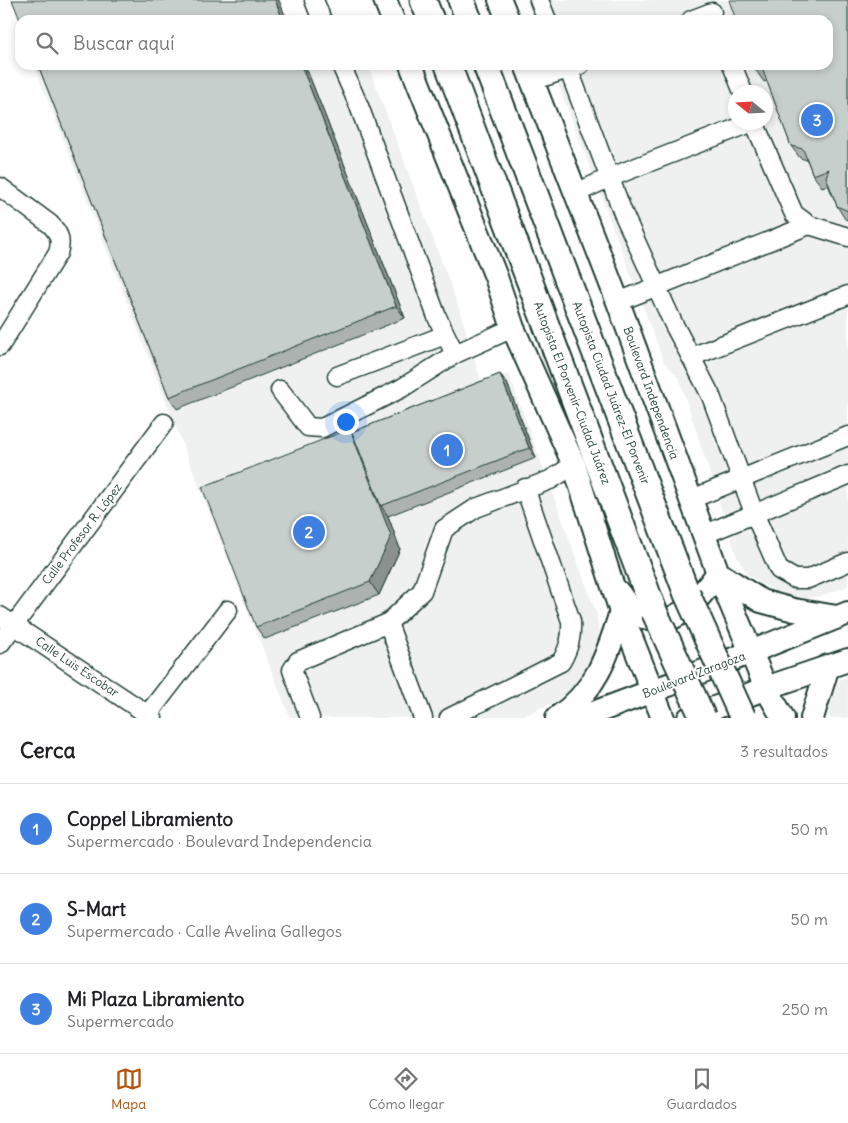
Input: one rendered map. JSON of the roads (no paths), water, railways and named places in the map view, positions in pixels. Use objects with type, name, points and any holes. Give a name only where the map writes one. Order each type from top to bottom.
[{"type":"highway","points":[[423,0],[429,15]]},
{"type":"highway","points":[[461,0],[467,15]]},
{"type":"highway","name":"Autopista El Porvenir-Ciudad Juárez","points":[[450,70],[654,611],[703,718]]},
{"type":"highway","name":"Autopista Ciudad Juárez-El Porvenir","points":[[488,70],[688,594],[743,718]]},
{"type":"main road","points":[[385,0],[391,15]]},
{"type":"main road","points":[[500,0],[506,15]]},
{"type":"main road","points":[[413,70],[496,278],[513,328],[574,465],[621,612],[663,718]]},
{"type":"main road","name":"Boulevard Independencia","points":[[529,73],[618,302],[689,500],[766,688],[782,718]]},
{"type":"main road","points":[[614,586],[631,609],[651,619],[668,620],[682,614],[699,598],[718,573],[761,601],[794,610],[842,615]]},
{"type":"main road","points":[[557,718],[570,709],[588,691],[600,671],[621,612]]},
{"type":"main road","name":"Boulevard Zaragoza","points":[[580,718],[653,691],[842,615]]},
{"type":"main road","points":[[689,718],[766,688],[842,665]]},
{"type":"main road","points":[[812,718],[842,665]]},
{"type":"street","points":[[314,0],[320,15]]},
{"type":"street","points":[[539,0],[545,15]]},
{"type":"street","points":[[343,70],[445,335],[455,354]]},
{"type":"street","points":[[529,73],[547,70]]},
{"type":"street","points":[[573,70],[623,213],[711,396],[754,513],[779,570],[794,579],[808,579],[848,562]]},
{"type":"street","points":[[734,70],[740,85]]},
{"type":"street","points":[[576,193],[611,177],[733,130]]},
{"type":"street","points":[[757,130],[794,214],[809,226],[848,237]]},
{"type":"street","points":[[0,187],[50,224],[60,237],[58,253],[0,346]]},
{"type":"street","points":[[618,302],[809,226]]},
{"type":"street","points":[[692,357],[848,296]]},
{"type":"street","points":[[280,390],[308,427],[322,428],[402,388],[455,354],[513,328]]},
{"type":"street","points":[[337,376],[445,335]]},
{"type":"street","name":"Calle Profesor R. López","points":[[0,644],[7,620],[164,423]]},
{"type":"street","points":[[689,500],[848,436]]},
{"type":"street","points":[[310,718],[292,670],[298,661],[388,624],[422,591],[444,529],[476,508],[524,488],[550,480],[574,465]]},
{"type":"street","points":[[703,535],[848,475]]},
{"type":"street","points":[[450,718],[561,662],[569,646],[572,634],[571,621],[524,488]]},
{"type":"street","points":[[149,717],[228,610]]},
{"type":"street","name":"Calle Luis Escobar","points":[[7,620],[149,717]]},
{"type":"street","points":[[388,624],[423,718]]},
{"type":"place","name":"Mi Plaza Libramiento","points":[[817,120]]},
{"type":"place","name":"Coppel Libramiento","points":[[447,450]]},
{"type":"place","name":"S-Mart","points":[[309,532]]}]
